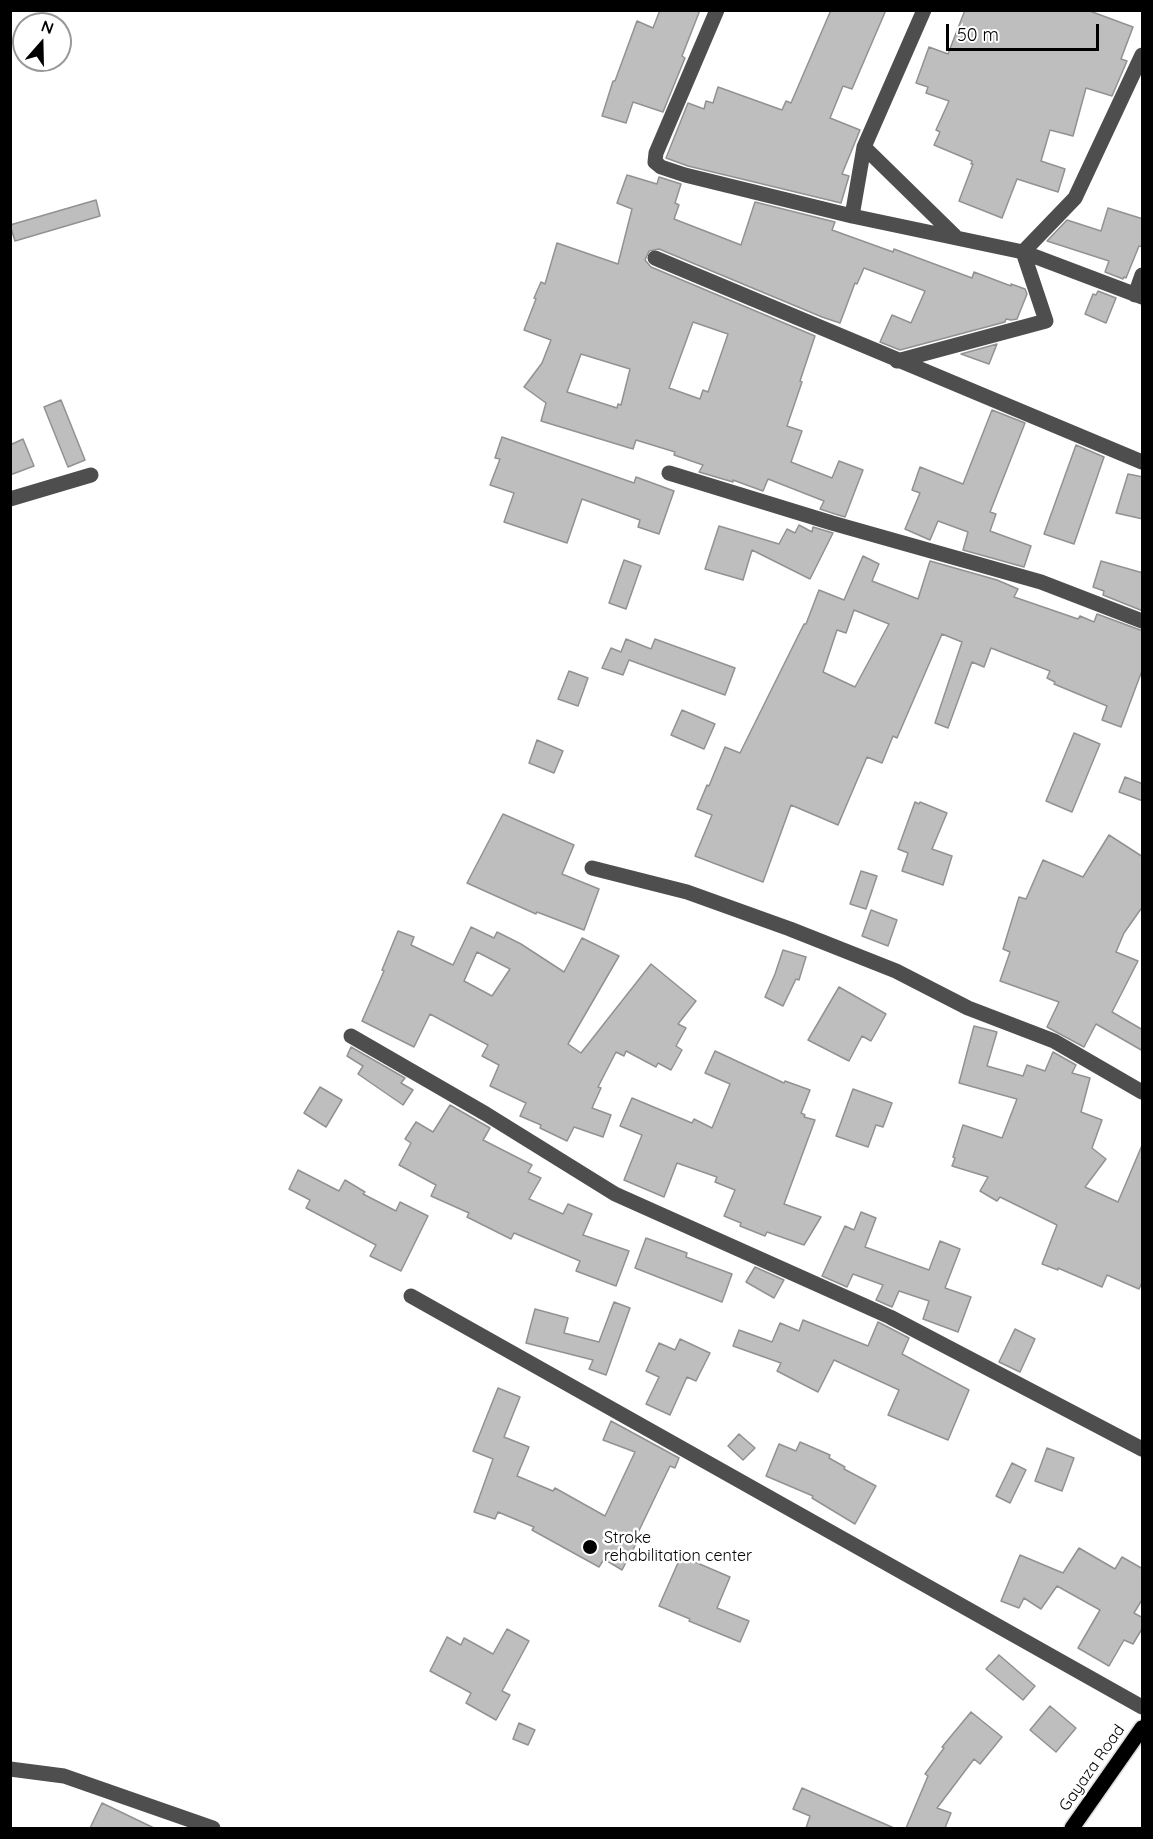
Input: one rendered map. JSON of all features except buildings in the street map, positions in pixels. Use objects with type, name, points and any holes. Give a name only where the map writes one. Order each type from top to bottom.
[{"type":"main road","name":"Gayaza Road","points":[[1072,1828],[1143,1728]]},
{"type":"street","points":[[717,10],[662,136],[655,162],[661,167],[852,216],[1023,252],[1139,296],[1143,275]]},
{"type":"street","points":[[852,216],[864,147],[924,10]]},
{"type":"street","points":[[1023,252],[1075,198],[1143,55]]},
{"type":"street","points":[[864,147],[955,236]]},
{"type":"street","points":[[897,361],[1046,321],[1023,252]]},
{"type":"street","points":[[655,258],[1143,462]]},
{"type":"street","points":[[669,473],[832,523],[1041,582],[1143,621]]},
{"type":"street","points":[[10,499],[91,475]]},
{"type":"street","points":[[592,868],[687,892],[790,929],[896,971],[968,1008],[1054,1041],[1143,1092]]},
{"type":"street","points":[[351,1036],[486,1114],[615,1194],[890,1317],[1143,1449]]},
{"type":"street","points":[[411,1296],[1143,1707]]},
{"type":"street","points":[[10,1769],[64,1776],[213,1828]]},
{"type":"place","name":"Stroke rehabilitation center","points":[[590,1547]]}]
